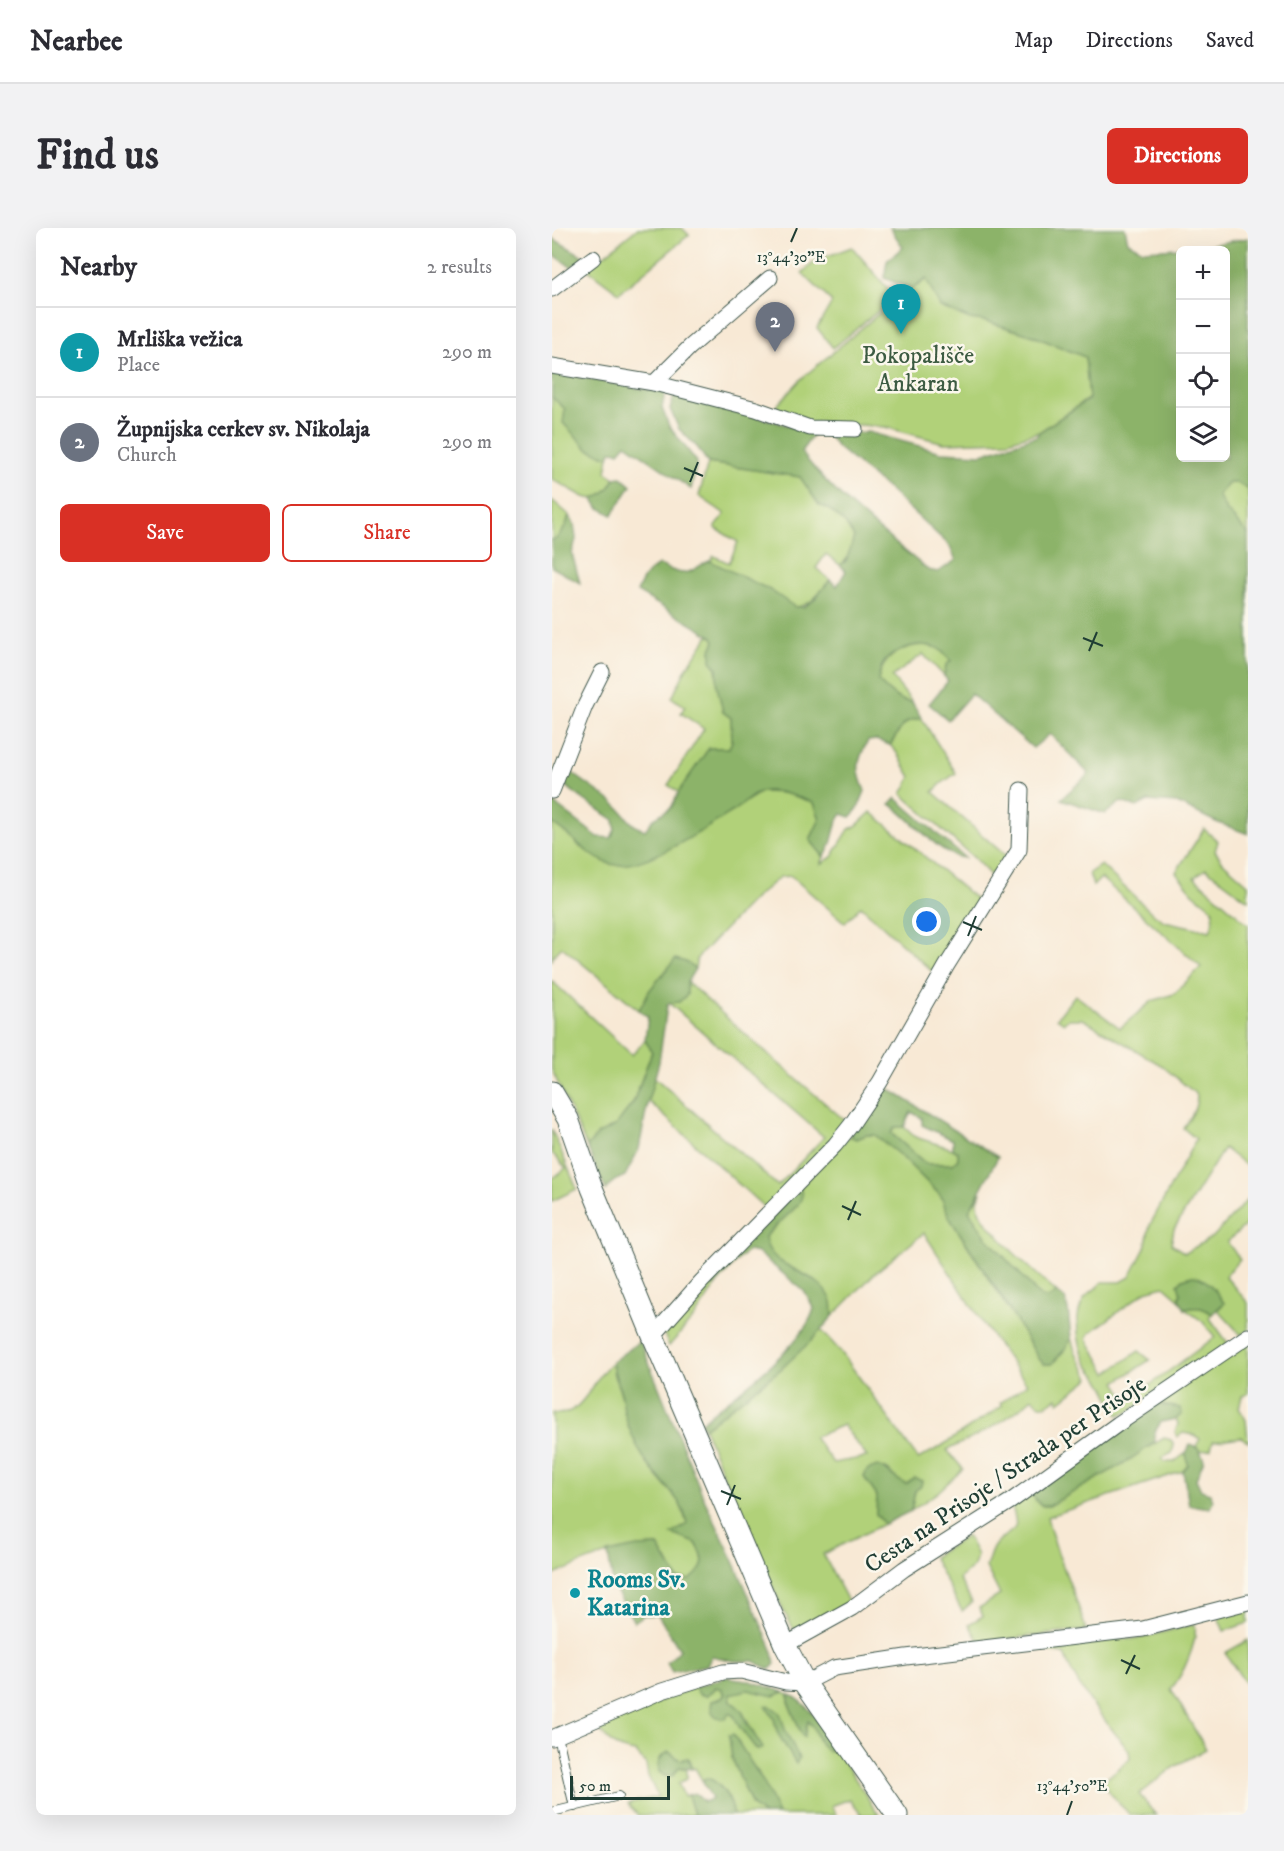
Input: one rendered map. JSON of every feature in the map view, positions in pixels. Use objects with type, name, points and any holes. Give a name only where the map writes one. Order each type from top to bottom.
[{"type":"main road","points":[[552,1092],[568,1119],[592,1188],[653,1336],[786,1645],[805,1683],[897,1815]]},
{"type":"street","points":[[552,289],[593,258]]},
{"type":"street","points":[[654,383],[690,347],[770,278]]},
{"type":"street","points":[[552,366],[654,383],[756,409],[810,428],[855,429]]},
{"type":"street","points":[[552,790],[585,706],[602,672]]},
{"type":"street","points":[[653,1336],[701,1282],[829,1152],[851,1125],[880,1082],[947,965],[1019,850],[1021,790]]},
{"type":"street","name":"Cesta na Prisoje / Strada per Prisoje","points":[[786,1645],[852,1608],[904,1569],[1011,1501],[1118,1424],[1248,1336]]},
{"type":"street","points":[[554,1735],[662,1691],[723,1672],[741,1671],[786,1682],[805,1683],[834,1668],[906,1657],[1143,1629],[1248,1602]]},
{"type":"lane","points":[[554,1735],[574,1807]]},
{"type":"lane","points":[[552,1812],[619,1796]]},
{"type":"green space","points":[[638,228],[682,228],[689,235],[619,293],[587,269]]},
{"type":"green space","points":[[890,228],[1002,228],[1006,231],[1040,228],[1125,228],[1128,242],[1143,250],[1176,248],[1176,462],[1230,462],[1230,246],[1204,246],[1248,238],[1248,489],[1237,483],[1229,483],[1218,495],[1226,510],[1248,534],[1248,834],[1216,822],[1177,803],[1148,801],[1137,807],[1121,802],[1105,814],[1061,799],[1089,774],[1050,734],[1033,748],[971,694],[948,720],[929,704],[948,681],[944,676],[946,665],[951,661],[941,650],[924,645],[904,648],[887,659],[882,666],[878,681],[898,698],[912,702],[922,719],[905,723],[890,745],[876,740],[868,741],[859,760],[860,778],[865,791],[858,808],[851,817],[842,814],[824,857],[810,840],[820,819],[814,803],[773,791],[754,795],[708,827],[654,856],[620,865],[599,859],[552,823],[552,802],[598,837],[611,838],[615,829],[614,820],[560,782],[568,769],[611,801],[632,823],[645,830],[654,818],[671,808],[681,788],[709,748],[729,748],[732,741],[731,718],[723,712],[717,686],[717,668],[711,661],[711,650],[715,641],[713,637],[637,592],[645,576],[651,570],[659,565],[685,573],[710,561],[770,590],[795,607],[804,607],[813,601],[830,580],[837,586],[846,571],[840,565],[846,561],[854,537],[846,524],[830,510],[819,505],[800,477],[708,463],[698,448],[679,429],[670,409],[675,393],[814,433],[801,452],[829,485],[928,570],[938,572],[956,560],[949,545],[888,489],[836,446],[828,435],[868,432],[941,452],[982,454],[1037,436],[1039,432],[1089,399],[1085,357],[1031,335],[985,321],[970,319],[940,307],[926,279],[912,289],[884,278],[887,261],[903,247]]},
{"type":"green space","points":[[552,238],[583,258],[571,267],[552,253]]},
{"type":"green space","points":[[852,247],[895,297],[833,348],[817,328],[832,302],[802,273],[817,260]]},
{"type":"green space","name":"Pokopališče Ankaran","points":[[926,279],[970,319],[985,321],[1031,335],[1085,357],[1089,398],[1039,432],[1008,441],[944,443],[885,427],[812,424],[772,411],[801,379],[906,291]]},
{"type":"green space","points":[[552,372],[665,393],[662,408],[669,426],[697,462],[691,489],[626,444],[619,452],[611,451],[609,457],[588,449],[563,423],[565,409],[552,397]]},
{"type":"green space","points":[[552,397],[565,409],[601,454],[609,457],[606,472],[615,478],[606,491],[593,499],[584,497],[552,479]]},
{"type":"green space","points":[[708,463],[801,477],[819,505],[830,510],[846,524],[854,537],[848,556],[840,565],[826,554],[816,568],[830,580],[811,601],[795,607],[710,561],[714,556],[729,563],[738,542],[715,528],[725,514],[699,496]]},
{"type":"green space","points":[[621,477],[631,486],[612,515],[598,507],[593,499],[606,491],[615,478]]},
{"type":"green space","points":[[1229,483],[1237,483],[1248,489],[1248,534],[1226,510],[1218,495]]},
{"type":"green space","points":[[552,500],[569,515],[566,526],[556,540],[552,539]]},
{"type":"green space","points":[[569,515],[574,524],[576,539],[572,554],[580,583],[552,567],[552,539],[556,539],[566,526]]},
{"type":"green space","points":[[708,636],[713,637],[715,641],[711,650],[723,712],[731,718],[732,741],[729,748],[709,748],[680,793],[668,785],[704,729],[681,713],[685,706],[672,698],[686,669]]},
{"type":"green space","points":[[924,645],[939,648],[951,661],[946,666],[944,676],[923,654],[892,677],[912,702],[902,700],[878,681],[880,673],[888,659],[894,654]]},
{"type":"green space","points":[[911,719],[922,719],[956,773],[933,792],[1007,857],[996,876],[991,876],[902,794],[911,777],[890,745],[902,727]]},
{"type":"green space","points":[[761,792],[789,793],[814,803],[820,819],[810,840],[824,857],[821,864],[832,857],[849,829],[856,826],[871,812],[982,904],[937,976],[861,906],[845,923],[791,876],[780,877],[756,897],[697,958],[695,969],[686,962],[664,977],[639,1010],[562,947],[554,955],[552,961],[552,823],[566,831],[581,848],[704,828]]},
{"type":"green space","points":[[896,798],[965,858],[947,852],[937,845],[890,804]]},
{"type":"green space","points":[[1204,829],[1218,841],[1215,851],[1223,862],[1248,884],[1248,900],[1206,869],[1194,877],[1248,924],[1248,1167],[1224,1148],[1174,1229],[1171,1244],[1185,1253],[1214,1236],[1248,1199],[1248,1223],[1227,1242],[1240,1259],[1225,1276],[1248,1303],[1248,1330],[1241,1335],[1218,1310],[1224,1303],[1192,1276],[1183,1279],[1179,1284],[1181,1294],[1179,1299],[1164,1286],[1146,1291],[1090,1333],[1087,1338],[1107,1373],[1139,1351],[1150,1360],[1116,1382],[1128,1401],[1215,1337],[1202,1321],[1185,1309],[1199,1308],[1212,1314],[1209,1317],[1228,1343],[1128,1412],[1118,1415],[1104,1386],[1084,1356],[1079,1341],[1078,1316],[1085,1298],[1102,1282],[1121,1282],[1130,1277],[1145,1248],[1150,1225],[1196,1139],[1183,1128],[1195,1109],[1197,1095],[1161,1065],[1083,1019],[1069,1019],[1064,1023],[1057,1018],[1075,995],[1120,1028],[1152,1001],[1174,994],[1201,967],[1101,878],[1093,886],[1089,873],[1101,865],[1151,912],[1164,921],[1210,931],[1213,909],[1193,893],[1176,872]]},
{"type":"green space","points":[[675,959],[686,962],[695,969],[687,982],[687,995],[679,1002],[669,1003],[667,1006],[659,1062],[648,1101],[639,1149],[625,1176],[614,1181],[606,1190],[587,1147],[598,1134],[615,1126],[633,1103],[652,1052],[645,1040],[648,1017],[639,1010],[649,991]]},
{"type":"green space","points":[[552,981],[632,1055],[645,1040],[652,1051],[633,1103],[615,1126],[598,1134],[587,1147],[552,1070]]},
{"type":"green space","points":[[687,982],[848,1123],[766,1209],[648,1101],[654,1077],[778,1186],[824,1137],[669,1003],[679,1002]]},
{"type":"green space","points":[[884,1086],[998,1157],[969,1211],[987,1238],[1036,1292],[1046,1298],[1053,1296],[1056,1292],[1065,1299],[1071,1338],[1066,1348],[1052,1364],[1044,1364],[1039,1359],[949,1217],[941,1196],[901,1156],[875,1135],[866,1135],[857,1139],[849,1136]],"holes":[[[911,1112],[922,1118],[922,1125],[953,1140],[953,1149],[958,1152],[958,1159],[953,1164],[926,1164],[891,1133],[895,1127],[904,1127]]]},
{"type":"green space","points":[[895,1127],[904,1127],[915,1137],[953,1149],[958,1152],[958,1159],[953,1164],[926,1164],[891,1133]]},
{"type":"green space","points":[[552,1130],[577,1189],[552,1201],[552,1179],[566,1168],[552,1153]]},
{"type":"green space","points":[[866,1135],[875,1135],[901,1156],[941,1196],[949,1217],[1044,1364],[1052,1364],[1066,1348],[1071,1338],[1075,1351],[1090,1378],[1059,1402],[1057,1398],[1046,1405],[1040,1405],[1032,1398],[1002,1421],[947,1450],[963,1469],[938,1492],[911,1511],[915,1491],[898,1481],[888,1470],[877,1466],[864,1477],[877,1496],[876,1514],[884,1524],[823,1554],[849,1603],[796,1633],[784,1612],[732,1497],[704,1428],[781,1369],[821,1330],[841,1352],[918,1459],[1002,1406],[1000,1403],[1027,1384],[984,1325],[924,1233],[875,1273],[833,1316],[832,1302],[811,1278],[772,1257],[766,1246],[765,1237],[798,1205],[800,1186],[849,1136],[857,1139]],"holes":[[[843,1425],[867,1457],[833,1463],[814,1437]]]},
{"type":"green space","points":[[800,1186],[802,1196],[800,1201],[765,1237],[769,1249],[776,1258],[807,1276],[826,1291],[832,1302],[833,1316],[812,1340],[781,1369],[704,1428],[701,1422],[783,1354],[808,1322],[814,1308],[804,1291],[758,1253],[748,1251],[716,1285],[704,1285]]},
{"type":"green space","points":[[981,1192],[978,1201],[979,1211],[987,1223],[1013,1252],[1056,1292],[1053,1296],[1046,1298],[1036,1292],[997,1250],[975,1222],[969,1211]]},
{"type":"green space","points":[[1192,1276],[1206,1282],[1224,1303],[1212,1314],[1199,1308],[1185,1309],[1179,1299],[1181,1294],[1178,1284],[1183,1279]]},
{"type":"green space","points":[[704,1285],[716,1285],[696,1315],[669,1346],[663,1332]]},
{"type":"green space","points":[[1248,1340],[1248,1394],[1242,1396],[1239,1408],[1246,1420],[1248,1442],[1241,1437],[1213,1441],[1211,1449],[1201,1451],[1196,1446],[1200,1439],[1194,1435],[1183,1433],[1177,1437],[1176,1419],[1181,1414],[1172,1406],[1164,1407],[1157,1403]]},
{"type":"green space","points":[[640,1341],[705,1501],[773,1652],[775,1664],[770,1669],[753,1661],[734,1661],[712,1656],[707,1665],[672,1672],[667,1663],[680,1650],[658,1615],[644,1615],[634,1622],[613,1585],[608,1553],[637,1547],[658,1546],[678,1579],[690,1580],[703,1563],[702,1554],[696,1543],[672,1534],[687,1524],[685,1515],[671,1491],[643,1457],[633,1438],[624,1411],[622,1395],[612,1362]]},
{"type":"green space","points":[[612,1362],[625,1413],[647,1463],[680,1503],[687,1524],[673,1534],[696,1543],[702,1554],[702,1567],[690,1580],[678,1579],[658,1546],[604,1555],[552,1576],[552,1413],[563,1413],[580,1404]]},
{"type":"green space","points":[[1157,1403],[1180,1408],[1182,1414],[1176,1419],[1161,1422],[1154,1433],[1155,1442],[1128,1461],[1049,1506],[1036,1501],[1031,1493]]},
{"type":"green space","points":[[1164,1438],[1171,1440],[1174,1445],[1172,1453],[1162,1458],[1165,1462],[1174,1462],[1186,1453],[1188,1465],[1183,1471],[1047,1517],[1055,1546],[1086,1630],[979,1642],[969,1624],[983,1616],[979,1608],[1000,1595],[986,1567],[995,1545],[1015,1527],[1012,1507],[1031,1493],[1042,1506],[1049,1506]]},
{"type":"green space","points":[[1190,1445],[1199,1450],[1204,1460],[1196,1479],[1201,1490],[1210,1493],[1213,1501],[1210,1508],[1189,1505],[1183,1471],[1188,1465],[1186,1453]]},
{"type":"green space","points":[[877,1466],[906,1484],[915,1478],[922,1481],[921,1486],[915,1491],[911,1511],[884,1524],[876,1514],[877,1496],[864,1477],[867,1470]]},
{"type":"green space","points":[[967,1536],[977,1555],[974,1566],[959,1579],[972,1602],[962,1611],[933,1557]]},
{"type":"green space","points":[[1248,1608],[1248,1623],[1224,1631],[1218,1617]]},
{"type":"green space","points":[[1195,1624],[1189,1658],[1171,1689],[1206,1749],[1174,1767],[1139,1794],[1156,1815],[1130,1815],[1101,1783],[1130,1759],[1129,1751],[1084,1692],[1064,1654],[1049,1652],[1046,1647],[1137,1639]]},
{"type":"green space","points":[[1248,1640],[1248,1687],[1225,1653]]},
{"type":"green space","points":[[726,1677],[747,1680],[784,1692],[774,1696],[748,1690],[730,1694],[731,1701],[742,1711],[746,1722],[763,1748],[757,1750],[734,1716],[729,1713],[726,1719],[713,1714],[712,1701],[722,1698],[725,1694],[722,1689],[716,1687],[706,1696],[699,1694],[695,1687]]},
{"type":"green space","points":[[718,1686],[725,1694],[722,1698],[712,1701],[735,1716],[740,1728],[754,1734],[742,1711],[731,1701],[730,1694],[748,1689],[774,1696],[784,1692],[789,1694],[789,1704],[800,1731],[805,1733],[807,1721],[829,1751],[835,1748],[879,1815],[862,1815],[850,1799],[831,1806],[836,1815],[778,1815],[758,1772],[729,1736],[732,1758],[752,1806],[764,1815],[733,1815],[727,1796],[719,1785],[708,1779],[702,1780],[695,1768],[692,1769],[688,1759],[680,1760],[669,1752],[662,1756],[658,1764],[671,1777],[679,1767],[687,1770],[687,1779],[678,1783],[684,1796],[688,1795],[694,1815],[638,1815],[628,1803],[658,1797],[648,1776],[646,1764],[635,1752],[613,1744],[596,1726],[695,1687],[712,1692]]},
{"type":"green space","points":[[789,1694],[810,1710],[835,1748],[829,1751],[825,1749],[808,1721],[804,1737],[802,1735],[789,1704]]},
{"type":"green space","points":[[769,1705],[780,1713],[799,1758],[796,1764],[777,1732],[774,1719],[766,1706]]},
{"type":"green space","points":[[733,1734],[764,1783],[778,1815],[764,1815],[752,1806],[732,1758],[729,1735]]},
{"type":"green space","points":[[669,1752],[680,1760],[688,1758],[692,1769],[679,1767],[672,1777],[659,1772],[660,1759]]},
{"type":"green space","points":[[708,1778],[713,1780],[725,1793],[731,1804],[733,1815],[694,1815],[688,1795],[695,1793],[704,1802],[712,1799],[702,1780]]},
{"type":"place","name":"Mrliška vežica","points":[[901,334]]},
{"type":"place","name":"Župnijska cerkev sv. Nikolaja","points":[[775,352]]},
{"type":"place","name":"Rooms Sv. Katarina","points":[[575,1593]]}]
